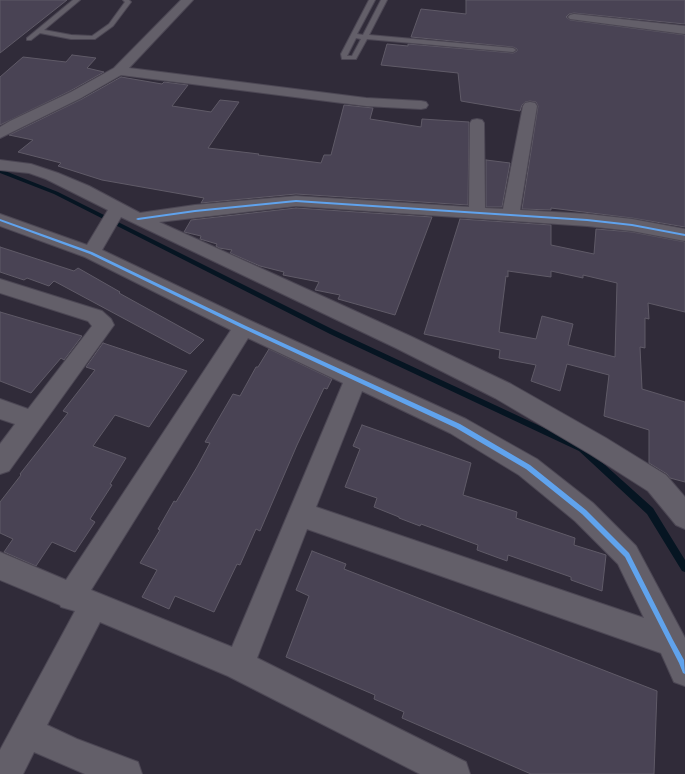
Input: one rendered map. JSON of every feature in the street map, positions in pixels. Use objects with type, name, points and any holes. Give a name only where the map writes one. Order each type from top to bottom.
[{"type":"street","points":[[0,134],[15,124],[76,95],[119,71],[187,0]]},
{"type":"street","points":[[574,17],[685,30]]},
{"type":"street","points":[[119,71],[366,102],[421,106]]},
{"type":"street","points":[[511,214],[530,106]]},
{"type":"street","points":[[477,123],[477,212]]},
{"type":"street","points":[[0,165],[31,169],[52,176],[83,190],[114,213],[138,219],[403,342],[503,391],[598,446],[657,483],[685,516]]},
{"type":"street","points":[[138,219],[195,211],[296,201],[511,214],[632,225],[685,235]]},
{"type":"street","points":[[94,247],[114,213]]},
{"type":"street","points":[[0,220],[94,247],[244,327],[458,426],[521,463],[584,512],[627,555],[670,642],[682,662],[685,671]]},
{"type":"street","points":[[0,286],[96,316],[104,326],[0,463]]},
{"type":"street","points":[[5,774],[27,732],[82,601],[244,327]]},
{"type":"street","points":[[239,665],[356,378]]},
{"type":"street","points":[[0,409],[32,420]]},
{"type":"street","points":[[300,514],[670,642]]},
{"type":"street","points":[[0,566],[239,665],[454,774]]},
{"type":"street","points":[[27,732],[70,752],[126,774]]},
{"type":"lane","points":[[29,39],[77,0]]},
{"type":"lane","points":[[39,31],[71,37],[93,38],[111,25],[125,7],[128,2],[126,0]]},
{"type":"lane","points":[[372,0],[343,56],[347,59],[354,58],[384,0]]},
{"type":"lane","points":[[353,36],[513,50]]},
{"type":"building","points":[[0,0],[67,0],[0,53]]},
{"type":"building","points":[[466,0],[685,0],[685,24],[574,13],[569,14],[566,17],[570,20],[685,35],[685,227],[632,218],[551,208],[551,210],[522,209],[538,106],[536,102],[525,102],[520,111],[461,101],[458,73],[381,65],[387,44],[408,46],[408,44],[513,53],[517,51],[517,49],[513,47],[411,37],[421,9],[466,14]]},
{"type":"building","points":[[72,55],[96,58],[87,68],[104,72],[70,91],[0,125],[0,77],[23,57],[66,62]]},
{"type":"building","points":[[121,77],[162,84],[164,82],[188,85],[172,106],[211,112],[220,100],[239,102],[208,148],[259,154],[258,155],[321,163],[324,155],[331,155],[344,105],[373,108],[370,119],[421,127],[422,119],[469,122],[468,205],[296,194],[201,203],[204,198],[102,180],[58,166],[61,163],[18,152],[33,140],[9,135],[82,99]]},
{"type":"building","points":[[486,160],[510,163],[502,207],[486,207]]},
{"type":"building","points":[[296,208],[432,217],[395,315],[338,299],[340,295],[315,290],[319,282],[283,275],[284,272],[260,266],[230,253],[232,250],[219,248],[216,246],[217,244],[200,239],[201,236],[184,232],[191,220]]},
{"type":"building","points":[[460,219],[551,225],[551,245],[594,254],[596,229],[632,232],[685,242],[685,312],[648,303],[649,319],[645,318],[645,348],[640,347],[642,389],[685,402],[685,482],[670,478],[667,474],[649,463],[649,430],[604,416],[609,375],[567,364],[560,391],[531,381],[536,365],[499,358],[500,350],[424,334]],"holes":[[[508,271],[551,277],[551,271],[583,278],[583,275],[617,283],[615,357],[568,345],[573,324],[542,316],[536,339],[499,332],[506,276],[508,277]]]},
{"type":"building","points":[[0,247],[74,271],[78,268],[120,292],[119,293],[204,340],[190,354],[54,281],[49,286],[27,278],[24,280],[0,272]]},
{"type":"building","points":[[0,312],[82,336],[64,360],[61,358],[31,393],[0,381]]},
{"type":"building","points":[[103,343],[187,371],[149,427],[115,415],[93,446],[126,458],[110,484],[112,485],[90,519],[95,522],[75,552],[52,542],[36,566],[4,552],[13,539],[0,533],[0,502],[68,413],[63,411],[95,370],[86,367]]},
{"type":"building","points":[[269,349],[332,379],[327,389],[324,388],[297,445],[260,531],[256,529],[240,565],[237,564],[214,612],[175,596],[169,609],[142,597],[157,570],[140,563],[160,530],[158,529],[174,501],[176,502],[197,467],[210,443],[205,442],[233,394],[240,396],[256,367],[258,367]]},
{"type":"building","points":[[362,425],[471,463],[463,495],[517,512],[516,518],[575,538],[574,545],[606,555],[602,591],[571,580],[571,577],[508,555],[507,561],[477,550],[478,545],[421,524],[420,526],[374,507],[377,498],[345,487],[360,449],[353,446]]},
{"type":"building","points":[[312,551],[346,564],[344,569],[657,691],[654,774],[531,774],[402,718],[404,712],[374,699],[375,695],[286,657],[309,596],[296,590]]},
{"type":"waterway","points":[[0,171],[56,193],[332,332],[582,449],[650,511],[685,568]]},
{"type":"cycle path","points":[[138,219],[195,211],[296,201],[587,220],[632,225],[685,235]]},
{"type":"cycle path","points":[[0,220],[91,253],[244,327],[458,426],[528,467],[584,512],[627,555],[682,662],[685,671]]}]
